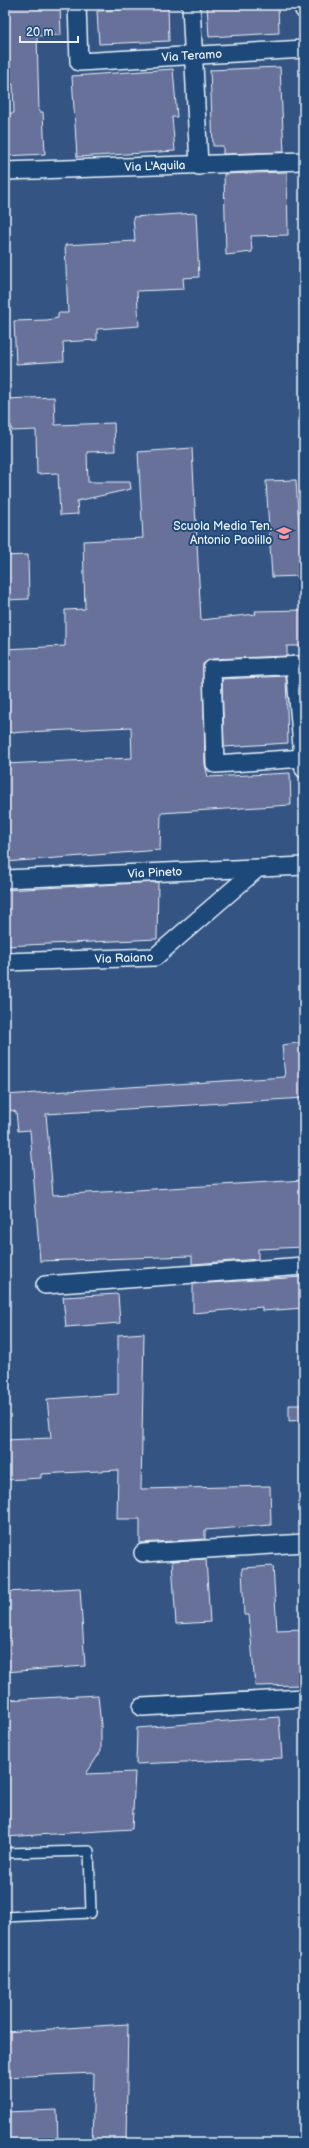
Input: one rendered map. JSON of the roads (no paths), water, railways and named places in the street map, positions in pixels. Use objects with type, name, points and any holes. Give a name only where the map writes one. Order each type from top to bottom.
[{"type":"street","name":"Via Teramo","points":[[77,5],[79,62],[304,49]]},
{"type":"street","points":[[191,5],[199,166]]},
{"type":"street","points":[[304,5],[304,10]]},
{"type":"street","name":"Via L'Aquila","points":[[5,171],[199,166],[304,161]]},
{"type":"street","points":[[300,665],[304,762],[215,764],[212,669],[300,665]]},
{"type":"street","name":"Via Pineto","points":[[5,879],[304,866]]},
{"type":"street","name":"Via Raiano","points":[[5,962],[155,957],[258,868]]},
{"type":"street","points":[[45,1284],[304,1266]]},
{"type":"street","points":[[143,1553],[304,1543]]},
{"type":"street","points":[[142,1707],[304,1698]]},
{"type":"lane","points":[[5,1853],[89,1851],[91,1913],[5,1917]]},
{"type":"place","name":"Scuola Media Ten. Antonio Paolillo","points":[[284,533]]}]
